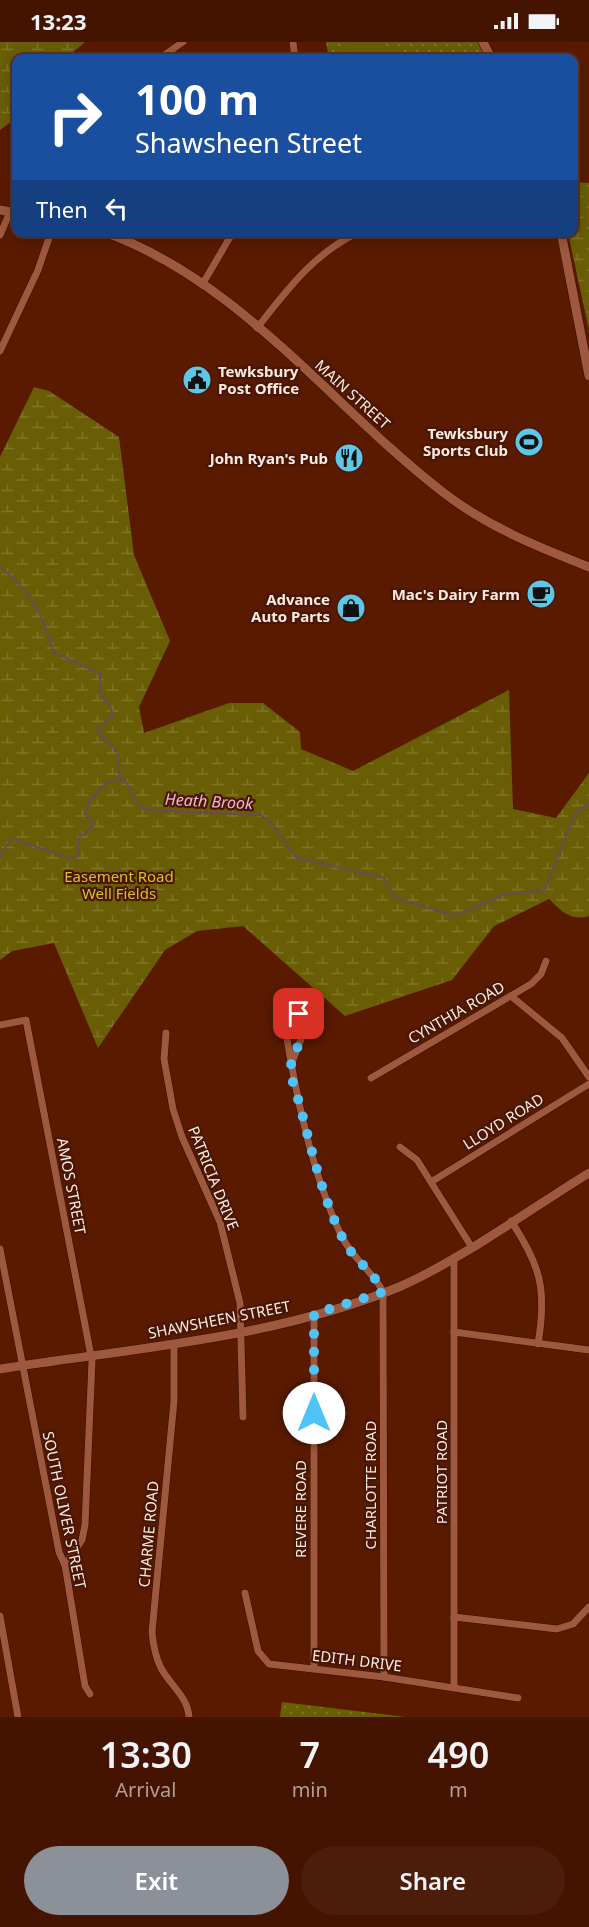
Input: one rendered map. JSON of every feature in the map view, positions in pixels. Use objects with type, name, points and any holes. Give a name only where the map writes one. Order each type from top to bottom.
[{"type":"main road","name":"MAIN STREET","points":[[115,237],[141,249],[202,285],[257,327],[444,494],[478,517],[521,540],[589,567]]},
{"type":"main road","points":[[562,237],[589,376]]},
{"type":"main road","name":"SHAWSHEEN STREET","points":[[0,1369],[92,1357],[243,1332],[314,1314],[383,1292],[414,1280],[454,1257],[589,1173]]},
{"type":"street","points":[[166,54],[183,42]]},
{"type":"street","points":[[0,235],[9,212]]},
{"type":"street","points":[[0,351],[38,270],[49,237]]},
{"type":"street","points":[[202,285],[230,237]]},
{"type":"street","points":[[257,327],[303,271],[335,245],[350,237]]},
{"type":"street","name":"CYNTHIA ROAD","points":[[370,1078],[537,980],[546,961]]},
{"type":"street","points":[[511,996],[562,1038],[589,1077]]},
{"type":"street","points":[[291,1065],[304,1029],[302,1017],[295,1014],[286,1016],[284,1020],[291,1065],[301,1109],[335,1220],[355,1260],[377,1282],[383,1292]]},
{"type":"street","name":"AMOS STREET","points":[[0,1025],[26,1020],[92,1357],[85,1525],[82,1540],[65,1564]]},
{"type":"street","name":"PATRICIA DRIVE","points":[[166,1034],[164,1059],[173,1109],[225,1238],[240,1303],[243,1332],[243,1417]]},
{"type":"street","name":"LLOYD ROAD","points":[[431,1182],[589,1084]]},
{"type":"street","points":[[400,1147],[414,1156],[471,1246]]},
{"type":"street","points":[[511,1221],[528,1248],[541,1279],[543,1311],[538,1344]]},
{"type":"street","name":"SOUTH OLIVER STREET","points":[[0,1249],[59,1552],[65,1564],[85,1686],[90,1694]]},
{"type":"street","name":"PATRIOT ROAD","points":[[454,1257],[454,1687]]},
{"type":"street","name":"CHARLOTTE ROAD","points":[[383,1292],[384,1677]]},
{"type":"street","name":"REVERE ROAD","points":[[314,1314],[314,1668]]},
{"type":"street","points":[[454,1332],[589,1350]]},
{"type":"street","name":"CHARME ROAD","points":[[174,1344],[174,1401],[152,1632],[161,1667],[186,1703],[189,1717]]},
{"type":"street","name":"EDITH DRIVE","points":[[245,1593],[256,1644],[265,1661],[274,1665],[384,1677],[518,1698]]},
{"type":"street","points":[[454,1617],[557,1629],[573,1624],[589,1607]]},
{"type":"street","points":[[0,1616],[18,1717]]},
{"type":"green space","points":[[0,42],[85,42],[71,54],[12,54],[12,121],[0,130]]},
{"type":"green space","points":[[326,42],[478,42],[484,54],[328,54]]},
{"type":"green space","points":[[381,42],[399,54],[345,54],[343,44]]},
{"type":"green space","points":[[578,182],[589,183],[589,330],[569,237],[578,237]]},
{"type":"green space","name":"Easement Road Well Fields","points":[[34,387],[49,391],[119,437],[134,555],[170,641],[139,707],[144,733],[229,703],[263,703],[300,732],[301,749],[353,771],[509,690],[513,809],[556,818],[589,773],[589,916],[571,916],[549,899],[494,926],[452,980],[345,1016],[243,926],[197,931],[165,950],[98,1048],[54,943],[12,951],[0,960],[0,457]]},
{"type":"green space","points":[[282,1702],[406,1717],[280,1717]]},
{"type":"waterway","points":[[0,566],[29,595],[40,613],[54,652],[100,674],[100,695],[109,704],[113,715],[102,725],[98,733],[116,751],[121,779]]},
{"type":"waterway","name":"Heath Brook","points":[[0,856],[10,841],[15,840],[70,858],[76,857],[79,852],[78,839],[94,825],[86,815],[88,802],[106,783],[125,780],[139,806],[150,810],[261,815],[273,825],[297,858],[384,878],[394,897],[455,916],[502,895],[545,890],[575,814],[589,803]]},
{"type":"place","name":"Tewksbury Post Office","points":[[197,380]]},
{"type":"place","name":"Tewksbury Sports Club","points":[[529,442]]},
{"type":"place","name":"John Ryan's Pub","points":[[349,458]]},
{"type":"place","name":"Mac's Dairy Farm","points":[[541,594]]},
{"type":"place","name":"Advance Auto Parts","points":[[351,608]]},
{"type":"route","points":[[299,1014],[302,1016],[304,1029],[291,1065],[321,1180],[331,1211],[355,1260],[377,1282],[383,1292],[314,1314],[314,1413]]}]
